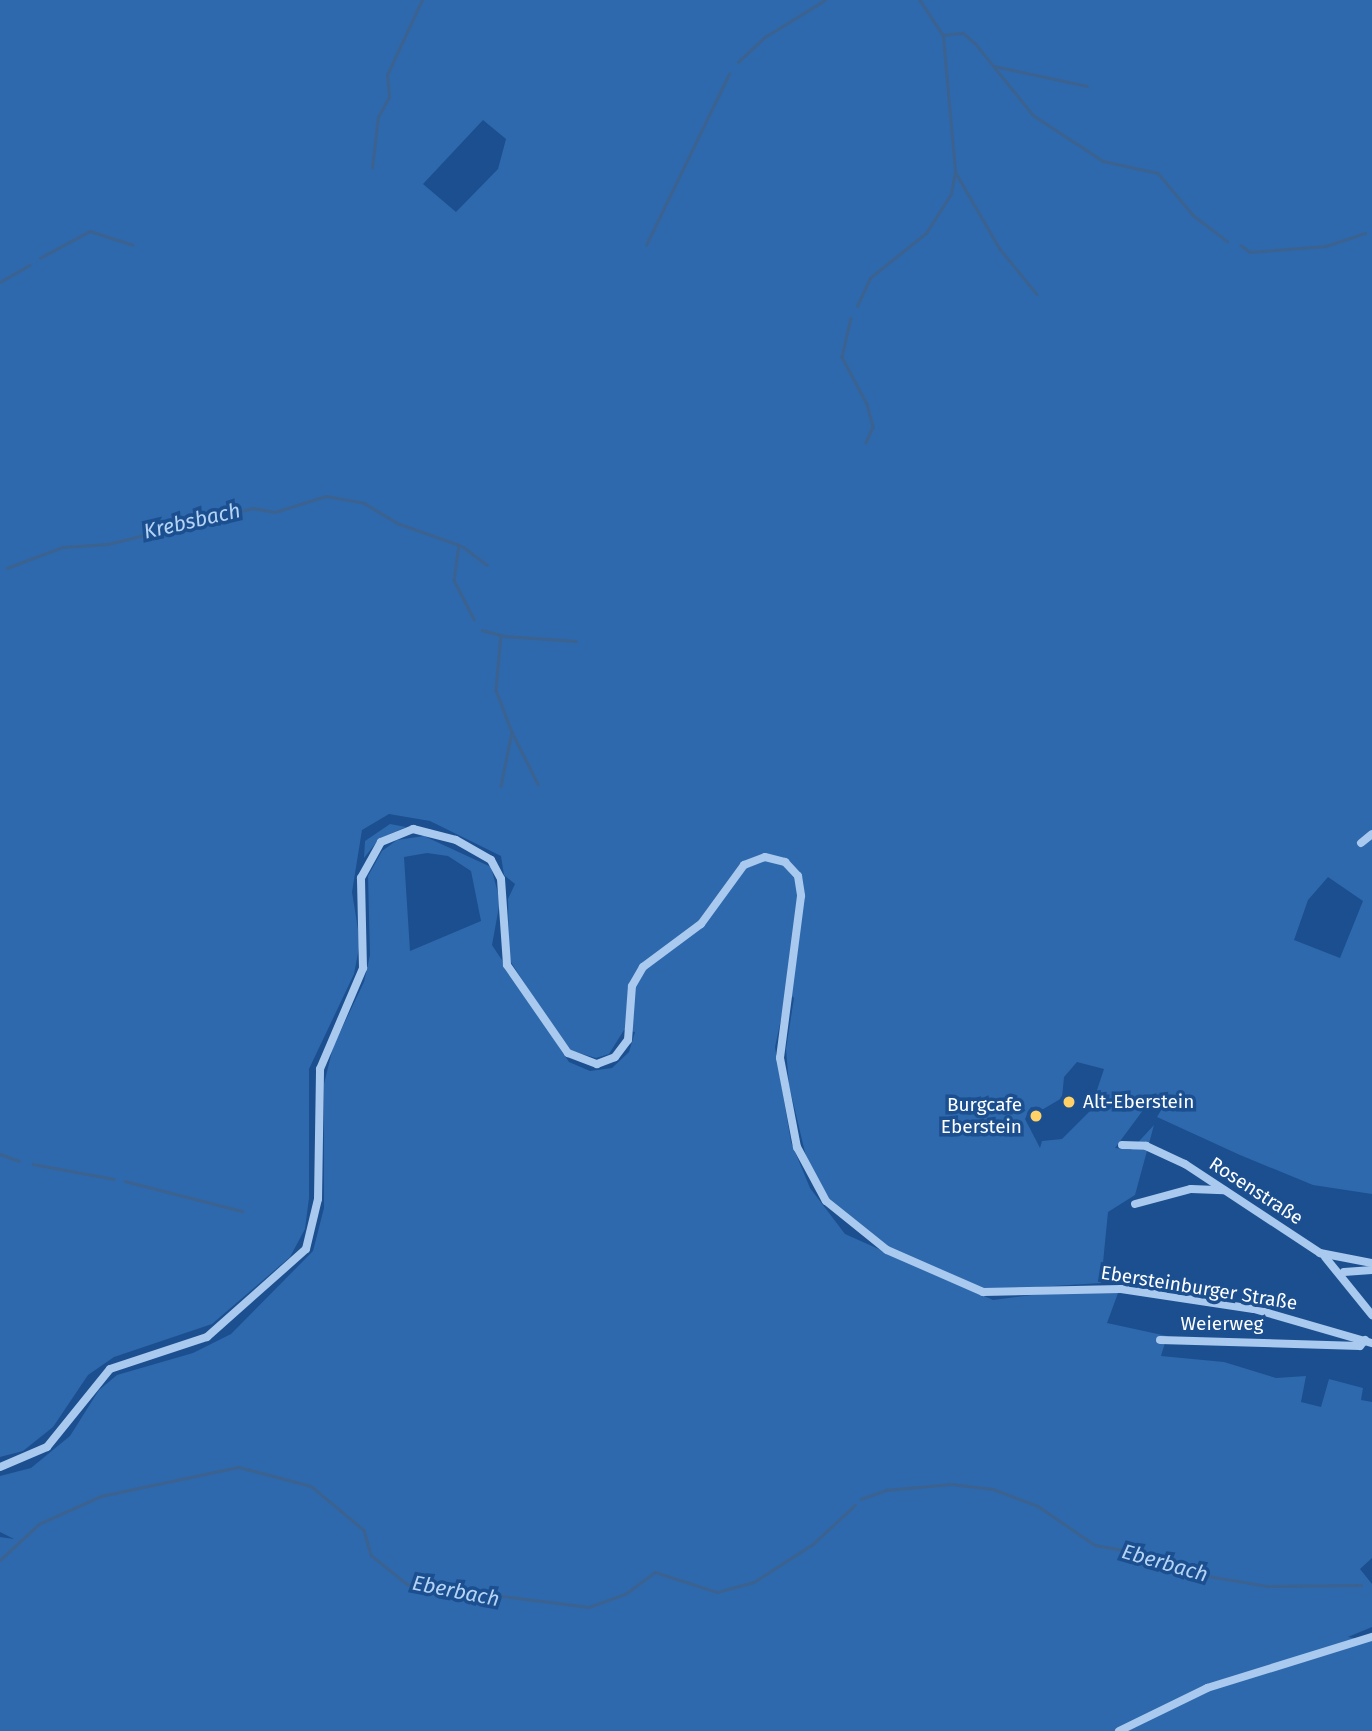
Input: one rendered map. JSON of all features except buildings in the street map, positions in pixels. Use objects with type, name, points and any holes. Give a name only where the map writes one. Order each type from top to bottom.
[{"type":"street","name":"Ebersteinburger Straße","points":[[0,1467],[47,1447],[110,1369],[207,1337],[306,1249],[318,1199],[320,1069],[363,968],[361,878],[372,852],[400,832],[431,830],[491,859],[501,879],[507,965],[568,1053],[597,1064],[615,1057],[628,1040],[632,986],[643,967],[701,924],[744,865],[765,857],[785,862],[798,876],[802,896],[780,1058],[803,1166],[854,1228],[937,1273],[992,1293],[1091,1285],[1254,1309],[1368,1342]]},
{"type":"street","points":[[1361,843],[1372,834]]},
{"type":"street","name":"Rosenstraße","points":[[1122,1145],[1146,1146],[1227,1191],[1320,1253],[1372,1263]]},
{"type":"street","points":[[1136,1204],[1191,1189],[1227,1191]]},
{"type":"street","points":[[1320,1253],[1344,1272],[1372,1315]]},
{"type":"street","points":[[1344,1272],[1372,1270]]},
{"type":"street","name":"Weierweg","points":[[1160,1340],[1360,1346],[1368,1342]]},
{"type":"street","points":[[1119,1731],[1207,1688],[1372,1637]]},
{"type":"shaded area","points":[[0,0],[1372,0],[1372,1194],[1313,1185],[1157,1117],[1166,1102],[1155,1094],[1115,1148],[1131,1150],[1154,1125],[1135,1195],[1108,1212],[1101,1283],[989,1290],[887,1247],[829,1198],[808,1165],[789,1085],[786,1049],[794,998],[787,991],[775,1047],[791,1142],[810,1188],[845,1234],[993,1300],[1056,1292],[1118,1293],[1107,1323],[1167,1336],[1161,1356],[1224,1362],[1276,1378],[1306,1376],[1301,1402],[1321,1407],[1329,1379],[1363,1388],[1361,1400],[1372,1402],[1372,1558],[1360,1569],[1372,1584],[1372,1627],[1348,1637],[1372,1641],[1372,1731],[0,1731],[0,1537],[14,1539],[0,1532],[0,1476],[31,1468],[70,1436],[99,1390],[117,1375],[193,1353],[231,1334],[313,1251],[324,1208],[324,1084],[333,1047],[364,982],[370,955],[368,876],[382,851],[397,840],[424,836],[491,867],[500,901],[492,945],[569,1062],[590,1071],[612,1068],[629,1052],[635,1032],[624,1030],[609,1054],[596,1058],[572,1051],[556,1033],[509,959],[508,899],[515,884],[504,875],[501,856],[430,821],[389,814],[362,830],[352,892],[360,942],[354,974],[309,1069],[309,1198],[305,1229],[290,1257],[212,1324],[114,1357],[88,1375],[53,1427],[23,1451],[0,1457]],"holes":[[[483,120],[506,139],[498,169],[456,212],[423,184]],[[427,853],[448,856],[471,871],[481,921],[410,951],[404,857]],[[1328,877],[1363,901],[1340,958],[1294,940],[1308,900]],[[1077,1062],[1104,1069],[1090,1111],[1062,1139],[1042,1141],[1040,1148],[1025,1119],[1031,1107],[1040,1111],[1062,1098],[1064,1077]]]},
{"type":"shaded area","points":[[390,824],[406,827],[379,839],[364,858],[365,841]]},
{"type":"waterway","points":[[372,168],[378,117],[389,97],[387,75],[422,0]]},
{"type":"waterway","points":[[738,62],[765,37],[825,0]]},
{"type":"waterway","points":[[920,0],[943,35],[963,33],[975,43],[1033,115],[1103,161],[1158,173],[1193,215],[1227,241]]},
{"type":"waterway","points":[[857,306],[870,278],[926,233],[951,194],[955,171],[943,37]]},
{"type":"waterway","points":[[994,66],[1087,86]]},
{"type":"waterway","points":[[646,245],[729,74]]},
{"type":"waterway","points":[[956,173],[1000,249],[1037,294]]},
{"type":"waterway","points":[[40,258],[90,231],[133,245]]},
{"type":"waterway","points":[[1241,245],[1250,252],[1326,246],[1365,233]]},
{"type":"waterway","points":[[0,282],[29,265]]},
{"type":"waterway","points":[[851,318],[842,357],[867,404],[873,427],[866,443]]},
{"type":"waterway","name":"Krebsbach","points":[[7,568],[63,547],[108,544],[253,508],[275,512],[326,496],[364,503],[397,523],[459,545],[454,580],[474,619]]},
{"type":"waterway","points":[[462,546],[487,565]]},
{"type":"waterway","name":"Krebsbach","points":[[482,630],[501,635],[496,690],[512,732],[501,786]]},
{"type":"waterway","points":[[503,636],[576,641]]},
{"type":"waterway","points":[[513,734],[538,784]]},
{"type":"waterway","points":[[0,1154],[19,1161]]},
{"type":"waterway","points":[[33,1164],[114,1179]]},
{"type":"waterway","points":[[125,1181],[242,1211]]},
{"type":"waterway","name":"Eberbach","points":[[0,1560],[39,1524],[101,1496],[239,1467],[311,1486],[364,1530],[371,1555],[407,1584],[589,1607],[625,1594],[655,1572],[717,1592],[754,1582],[813,1544],[855,1505]]},
{"type":"waterway","name":"Eberbach","points":[[861,1499],[886,1490],[951,1484],[993,1489],[1038,1506],[1095,1545],[1151,1555],[1184,1572],[1268,1586],[1361,1585]]},
{"type":"place","name":"Alt-Eberstein","points":[[1069,1102]]},
{"type":"place","name":"Burgcafe Eberstein","points":[[1036,1116]]}]
